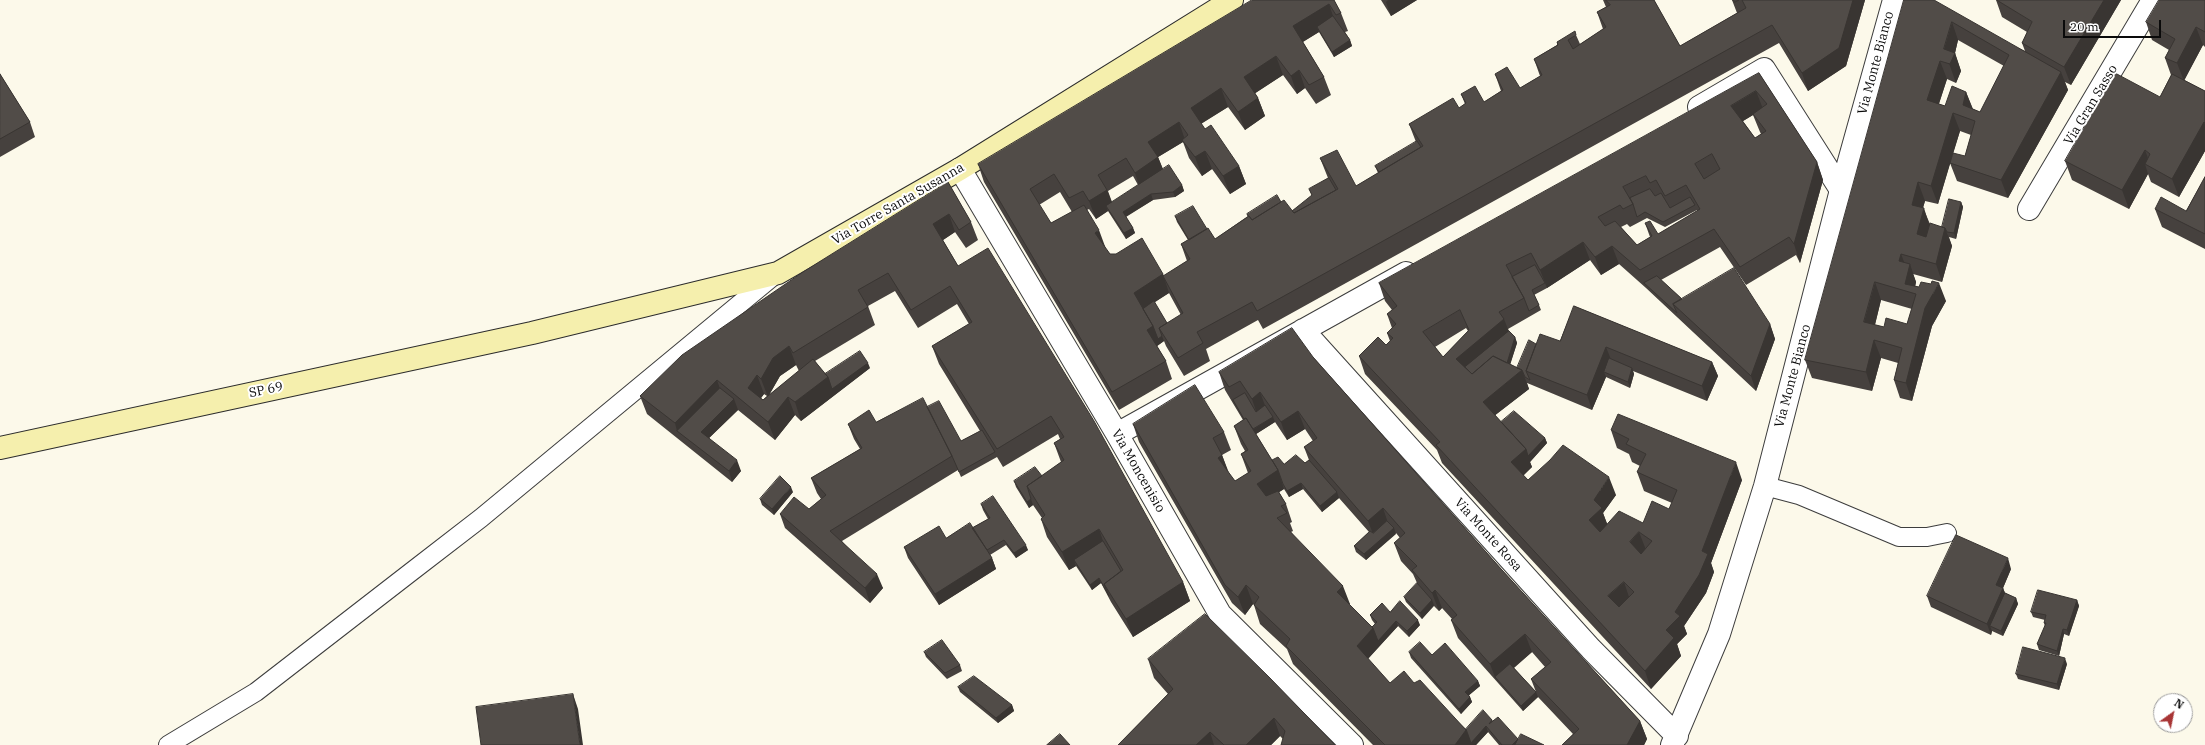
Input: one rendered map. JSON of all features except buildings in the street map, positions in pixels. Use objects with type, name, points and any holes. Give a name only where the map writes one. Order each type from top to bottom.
[{"type":"main road","name":"Via Torre Santa Susanna","points":[[532,333],[778,273],[960,169],[1224,2]]},
{"type":"main road","name":"SP 69","points":[[0,448],[532,333]]},
{"type":"street","name":"Via Monte Bianco","points":[[1675,741],[1719,634],[1765,486],[1841,190],[1894,0]]},
{"type":"street","name":"Via Gran Sasso","points":[[2029,210],[2153,0]]},
{"type":"street","points":[[1684,116],[1764,69],[1841,190]]},
{"type":"street","name":"Via Moncenisio","points":[[960,169],[1117,434],[1220,614],[1352,745]]},
{"type":"street","points":[[1117,434],[1426,261]]},
{"type":"street","name":"Via Monte Rosa","points":[[1303,330],[1675,741]]},
{"type":"lane","points":[[168,745],[256,692],[417,568],[493,508],[778,273]]},
{"type":"lane","points":[[1765,486],[1799,495],[1899,537],[1927,537],[1947,533]]}]
